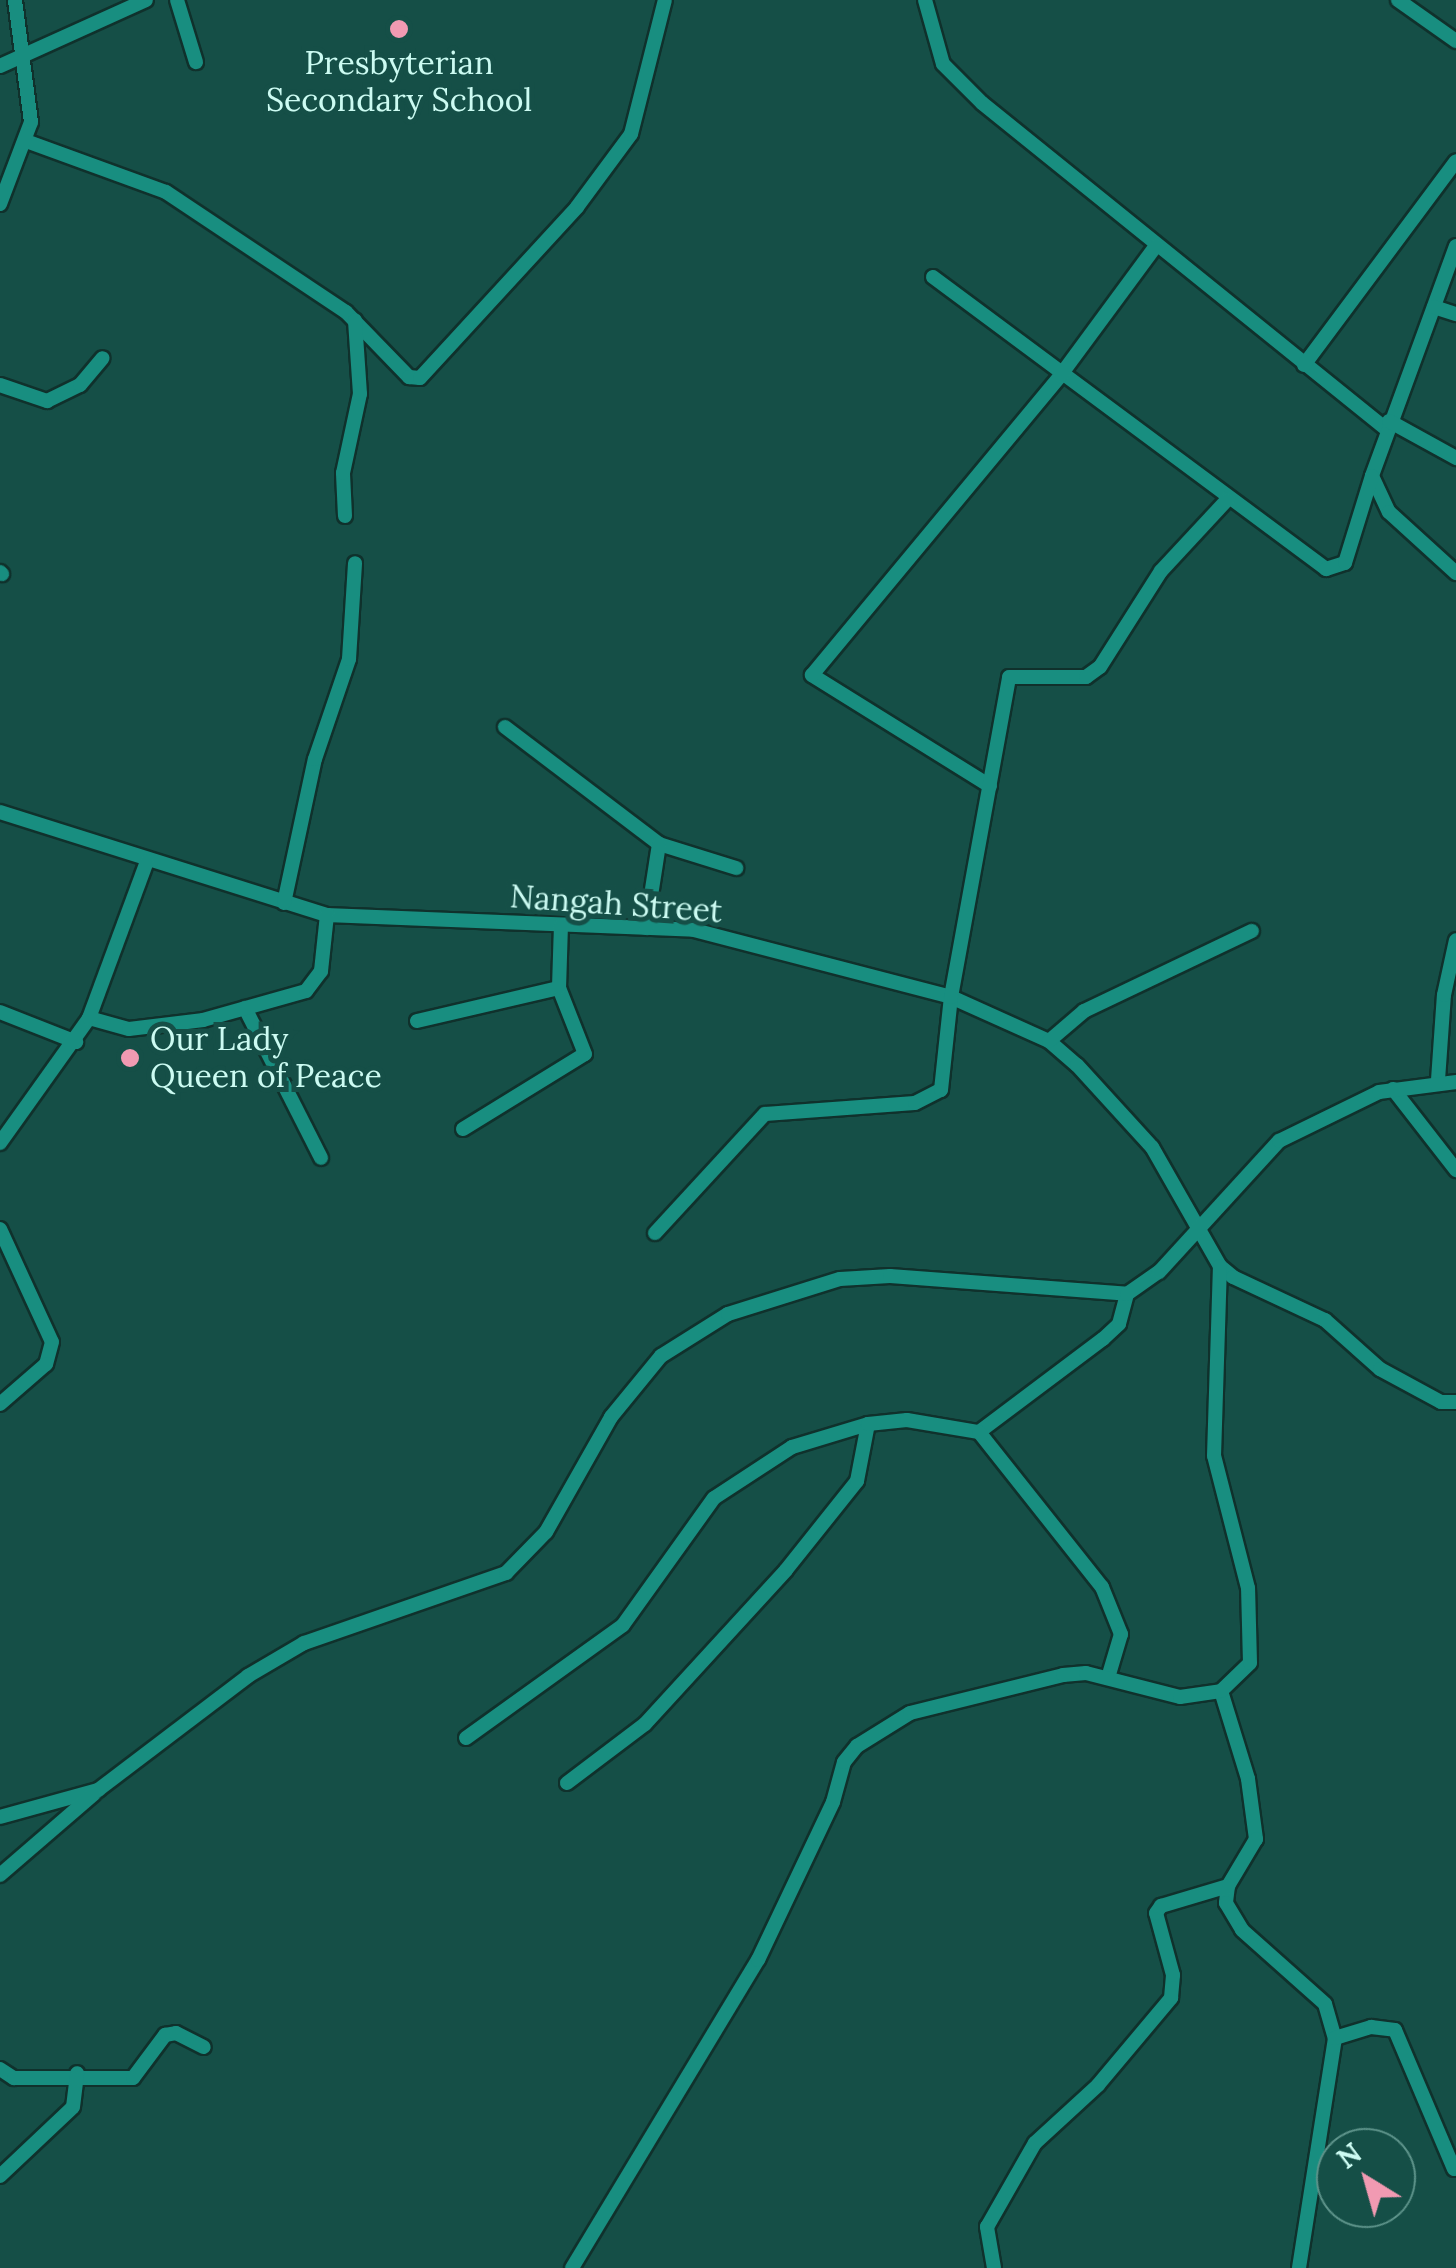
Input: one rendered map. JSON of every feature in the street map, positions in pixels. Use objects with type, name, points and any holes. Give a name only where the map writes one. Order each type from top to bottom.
[{"type":"street","points":[[0,204],[26,141],[31,86],[16,0]]},
{"type":"street","points":[[0,66],[25,50],[146,0]]},
{"type":"street","points":[[177,0],[196,62]]},
{"type":"street","points":[[26,141],[166,192],[354,320],[409,376],[433,368],[576,207],[632,134],[665,0]]},
{"type":"street","points":[[925,0],[943,64],[1041,156],[1304,365],[1388,425],[1456,458]]},
{"type":"street","points":[[1398,0],[1456,41]]},
{"type":"street","points":[[1304,365],[1456,161]]},
{"type":"street","points":[[990,786],[812,675],[1060,376],[1156,246]]},
{"type":"street","points":[[933,277],[1227,500],[1326,569],[1337,569],[1456,246]]},
{"type":"street","points":[[1434,307],[1456,314]]},
{"type":"street","points":[[344,516],[343,473],[360,394],[354,320]]},
{"type":"street","points":[[0,385],[47,401],[80,385],[103,358]]},
{"type":"street","points":[[1372,476],[1388,512],[1456,573]]},
{"type":"street","points":[[655,1232],[765,1114],[930,1099],[941,1090],[951,997],[1008,677],[1086,677],[1100,667],[1162,570],[1227,500]]},
{"type":"street","points":[[284,904],[315,759],[349,659],[356,563]]},
{"type":"street","points":[[505,727],[658,844],[736,868]]},
{"type":"street","name":"Nangah Street","points":[[0,812],[147,862],[327,915],[710,934],[951,997],[1050,1040],[1152,1147],[1220,1266]]},
{"type":"street","points":[[646,928],[658,844]]},
{"type":"street","points":[[0,1143],[76,1042],[89,1018],[147,862]]},
{"type":"street","points":[[89,1018],[129,1029],[245,1008],[316,982],[327,915]]},
{"type":"street","points":[[463,1129],[584,1054],[559,988],[561,925]]},
{"type":"street","points":[[1050,1040],[1084,1011],[1252,931]]},
{"type":"street","points":[[1438,1080],[1444,994],[1456,940]]},
{"type":"street","points":[[417,1021],[559,988]]},
{"type":"street","points":[[245,1008],[321,1158]]},
{"type":"street","points":[[0,1012],[76,1042]]},
{"type":"street","points":[[980,1432],[1119,1324],[1128,1294],[1159,1272],[1196,1225],[1279,1141],[1346,1104],[1438,1080],[1456,1082]]},
{"type":"street","points":[[1393,1089],[1456,1170]]},
{"type":"street","points":[[0,1229],[52,1342],[46,1364],[0,1404]]},
{"type":"street","points":[[572,2268],[758,1960],[833,1802],[844,1762],[857,1746],[910,1713],[1062,1675],[1108,1678],[1180,1697],[1221,1691],[1250,1663],[1254,1622],[1214,1456],[1220,1266],[1325,1320],[1380,1369],[1441,1402],[1456,1402]]},
{"type":"street","points":[[0,1874],[98,1790],[234,1686],[304,1643],[506,1573],[546,1532],[611,1417],[661,1356],[728,1314],[840,1279],[890,1276],[1128,1294]]},
{"type":"street","points":[[466,1738],[622,1625],[714,1498],[792,1447],[868,1424],[907,1420],[980,1432],[1102,1588],[1122,1634],[1108,1678]]},
{"type":"street","points":[[567,1783],[646,1724],[786,1570],[856,1481],[868,1424]]},
{"type":"street","points":[[1221,1691],[1248,1779],[1256,1839],[1228,1886],[1232,1918],[1325,2004],[1336,2038],[1299,2268]]},
{"type":"street","points":[[0,1817],[98,1790]]},
{"type":"street","points":[[52,1805],[61,1825]]},
{"type":"street","points":[[994,2268],[987,2227],[1035,2144],[1098,2086],[1171,1998],[1173,1975],[1156,1914],[1161,1906],[1228,1886]]},
{"type":"street","points":[[1336,2038],[1371,2027],[1394,2030],[1454,2169]]},
{"type":"street","points":[[0,2069],[14,2078],[77,2074],[133,2078],[155,2045],[176,2033],[204,2047]]},
{"type":"street","points":[[0,2176],[73,2108],[77,2074]]},
{"type":"place","name":"Presbyterian Secondary School","points":[[399,29]]},
{"type":"place","name":"Our Lady Queen of Peace","points":[[130,1058]]}]
